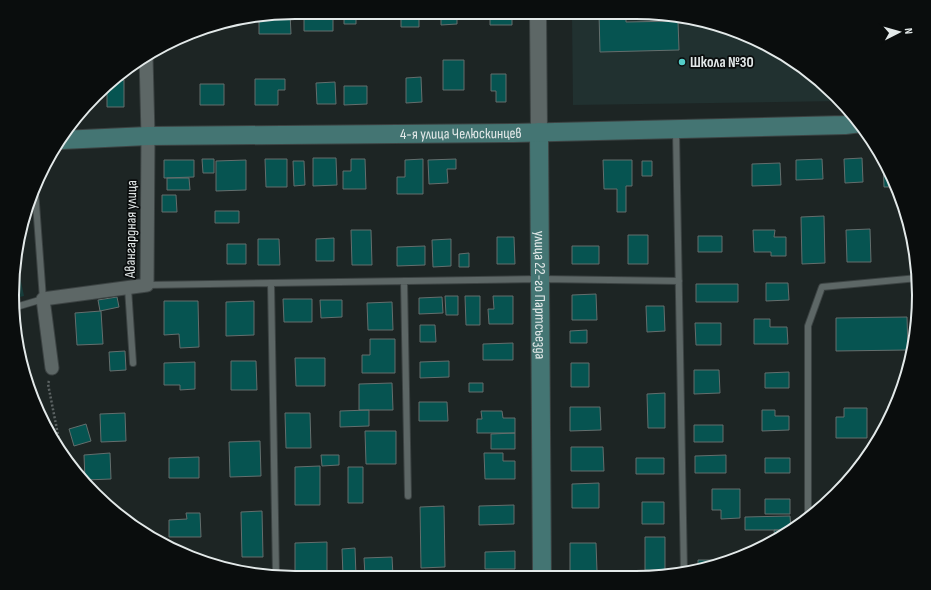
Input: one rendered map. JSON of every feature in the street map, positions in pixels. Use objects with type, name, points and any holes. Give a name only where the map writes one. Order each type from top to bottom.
[{"type":"main road","name":"4-я улица Челюскинцев","points":[[68,140],[148,136],[676,130],[853,124]]},
{"type":"main road","name":"улица 22-го Партсъезда","points":[[540,132],[542,571]]},
{"type":"street","name":"улица 22-го Партсъезда","points":[[538,19],[540,132]]},
{"type":"street","name":"Авангардная улица","points":[[43,299],[147,285],[148,136],[146,63]]},
{"type":"street","points":[[43,299],[52,368]]},
{"type":"lane","points":[[676,130],[684,567]]},
{"type":"lane","points":[[20,306],[43,299],[36,201]]},
{"type":"lane","points":[[147,285],[540,279],[679,280]]},
{"type":"lane","points":[[808,511],[808,326],[822,288],[911,279]]},
{"type":"lane","points":[[404,281],[408,496]]},
{"type":"lane","points":[[270,283],[276,570]]},
{"type":"lane","points":[[128,288],[133,363]]},
{"type":"path","points":[[52,368],[48,384],[58,437]]},
{"type":"shaded area","name":"Школа №30","points":[[572,19],[636,19],[672,21],[707,28],[742,40],[774,56],[804,76],[832,101],[573,105]]},
{"type":"shaded area","points":[[20,277],[24,296],[19,297]]},
{"type":"building","points":[[290,19],[291,34],[259,34],[259,21]]},
{"type":"building","points":[[304,19],[333,19],[333,31],[304,31]]},
{"type":"building","points":[[344,19],[356,19],[356,24],[344,24]]},
{"type":"building","points":[[401,19],[419,19],[419,27],[401,27]]},
{"type":"building","points":[[441,19],[457,19],[457,24],[441,25]]},
{"type":"building","points":[[490,19],[512,19],[512,25],[490,25]]},
{"type":"building","points":[[599,19],[626,19],[626,22],[678,22],[679,50],[600,52]]},
{"type":"building","points":[[443,60],[464,60],[464,90],[443,90]]},
{"type":"building","points":[[491,74],[506,74],[506,102],[496,102],[496,91],[491,91]]},
{"type":"building","points":[[421,77],[422,102],[406,103],[406,78]]},
{"type":"building","points":[[255,79],[285,79],[285,90],[278,90],[278,105],[255,105]]},
{"type":"building","points":[[122,80],[124,80],[124,107],[107,107],[107,93]]},
{"type":"building","points":[[335,82],[336,104],[317,104],[316,83]]},
{"type":"building","points":[[200,84],[224,84],[224,105],[200,105]]},
{"type":"building","points":[[344,86],[367,86],[367,104],[344,105]]},
{"type":"building","points":[[313,158],[336,158],[337,185],[313,186]]},
{"type":"building","points":[[862,158],[863,182],[845,183],[844,159]]},
{"type":"building","points":[[202,159],[214,159],[214,173],[203,173]]},
{"type":"building","points":[[265,159],[287,159],[287,187],[266,187]]},
{"type":"building","points":[[351,159],[365,159],[366,189],[343,189],[343,171],[351,171]]},
{"type":"building","points":[[423,159],[423,194],[397,194],[397,177],[405,177],[405,160]]},
{"type":"building","points":[[456,159],[456,169],[447,169],[448,183],[429,184],[428,160]]},
{"type":"building","points":[[822,159],[823,179],[796,180],[796,160]]},
{"type":"building","points":[[164,160],[194,160],[194,177],[164,178]]},
{"type":"building","points":[[246,160],[246,190],[216,191],[216,161]]},
{"type":"building","points":[[603,160],[632,160],[632,186],[626,186],[626,212],[617,212],[617,189],[604,189]]},
{"type":"building","points":[[293,161],[304,161],[305,185],[294,186]]},
{"type":"building","points":[[642,161],[652,161],[652,176],[642,176]]},
{"type":"building","points":[[780,163],[781,185],[752,186],[752,164]]},
{"type":"building","points":[[883,172],[890,187],[884,187]]},
{"type":"building","points":[[167,178],[189,178],[190,190],[167,190]]},
{"type":"building","points":[[162,195],[176,195],[177,212],[162,212]]},
{"type":"building","points":[[215,211],[239,211],[239,223],[215,223]]},
{"type":"building","points":[[824,216],[825,263],[802,264],[801,217]]},
{"type":"building","points":[[870,229],[871,262],[847,262],[846,230]]},
{"type":"building","points":[[351,230],[371,230],[372,265],[352,265]]},
{"type":"building","points":[[753,230],[775,230],[774,237],[786,237],[786,256],[771,256],[771,252],[754,252]]},
{"type":"building","points":[[628,235],[648,235],[648,264],[628,264]]},
{"type":"building","points":[[698,236],[722,236],[722,252],[698,252]]},
{"type":"building","points":[[497,237],[514,237],[515,264],[497,264]]},
{"type":"building","points":[[334,238],[334,261],[316,261],[316,239]]},
{"type":"building","points":[[258,239],[279,239],[280,265],[258,265]]},
{"type":"building","points":[[451,239],[451,266],[433,267],[432,240]]},
{"type":"building","points":[[227,244],[246,244],[246,264],[227,264]]},
{"type":"building","points":[[425,246],[425,265],[397,266],[397,247]]},
{"type":"building","points":[[572,246],[599,246],[599,264],[572,264]]},
{"type":"building","points":[[469,253],[469,267],[459,267],[459,254]]},
{"type":"building","points":[[766,283],[788,283],[789,300],[766,301]]},
{"type":"building","points":[[696,284],[738,284],[738,302],[696,302]]},
{"type":"building","points":[[596,294],[597,320],[572,320],[572,295]]},
{"type":"building","points":[[445,296],[458,296],[458,315],[446,315]]},
{"type":"building","points":[[465,296],[480,296],[480,325],[466,325]]},
{"type":"building","points":[[493,296],[513,296],[513,324],[489,324],[488,309],[494,309]]},
{"type":"building","points":[[117,297],[119,307],[100,311],[98,300]]},
{"type":"building","points":[[442,297],[443,313],[419,314],[419,298]]},
{"type":"building","points":[[283,299],[312,299],[312,322],[284,322]]},
{"type":"building","points":[[320,300],[342,300],[342,317],[321,318]]},
{"type":"building","points":[[164,301],[198,301],[199,347],[180,348],[179,334],[164,335]]},
{"type":"building","points":[[254,301],[254,335],[226,336],[226,302]]},
{"type":"building","points":[[392,302],[393,330],[368,330],[367,303]]},
{"type":"building","points":[[646,306],[664,306],[665,331],[647,332]]},
{"type":"building","points":[[101,311],[103,344],[77,345],[75,313]]},
{"type":"building","points":[[907,317],[907,350],[836,351],[836,318]]},
{"type":"building","points":[[754,319],[770,319],[770,327],[787,327],[788,344],[754,344]]},
{"type":"building","points":[[695,323],[721,323],[721,345],[696,345]]},
{"type":"building","points":[[420,325],[435,325],[436,342],[420,342]]},
{"type":"building","points":[[587,330],[587,343],[570,343],[570,331]]},
{"type":"building","points":[[370,339],[395,339],[395,373],[362,373],[362,355],[370,355]]},
{"type":"building","points":[[513,343],[513,360],[483,360],[483,344]]},
{"type":"building","points":[[125,351],[126,370],[110,371],[109,352]]},
{"type":"building","points":[[295,358],[325,358],[325,386],[296,386]]},
{"type":"building","points":[[231,361],[256,361],[257,390],[231,390]]},
{"type":"building","points":[[449,361],[449,377],[420,378],[420,362]]},
{"type":"building","points":[[195,362],[195,389],[180,390],[180,385],[164,385],[164,363]]},
{"type":"building","points":[[571,363],[589,363],[589,387],[571,387]]},
{"type":"building","points":[[694,370],[719,370],[720,393],[694,394]]},
{"type":"building","points":[[789,372],[789,388],[765,388],[765,373]]},
{"type":"building","points":[[392,383],[393,410],[359,410],[359,384]]},
{"type":"building","points":[[469,383],[483,383],[483,392],[469,392]]},
{"type":"building","points":[[665,393],[665,428],[648,428],[647,394]]},
{"type":"building","points":[[419,402],[447,402],[448,421],[419,421]]},
{"type":"building","points":[[570,407],[600,407],[601,430],[570,431]]},
{"type":"building","points":[[844,408],[867,408],[867,438],[836,438],[836,417],[844,417]]},
{"type":"building","points":[[369,410],[369,426],[340,427],[340,411]]},
{"type":"building","points":[[762,410],[775,410],[775,416],[789,416],[789,430],[762,431]]},
{"type":"building","points":[[481,411],[502,411],[503,418],[515,418],[515,433],[477,433],[477,419],[482,419]]},
{"type":"building","points":[[125,413],[126,441],[101,442],[100,414]]},
{"type":"building","points":[[285,413],[310,413],[311,448],[286,448]]},
{"type":"building","points":[[86,424],[91,441],[74,446],[69,429]]},
{"type":"building","points":[[694,425],[723,425],[723,442],[694,442]]},
{"type":"building","points":[[365,431],[396,431],[396,464],[366,464]]},
{"type":"building","points":[[515,433],[515,449],[491,449],[491,434]]},
{"type":"building","points":[[260,441],[261,476],[230,477],[229,442]]},
{"type":"building","points":[[571,447],[603,447],[604,471],[571,471]]},
{"type":"building","points":[[110,453],[111,479],[90,480],[85,474],[84,455]]},
{"type":"building","points":[[484,453],[503,453],[503,461],[515,461],[515,479],[485,479]]},
{"type":"building","points":[[321,455],[339,455],[339,465],[322,466]]},
{"type":"building","points":[[726,455],[726,473],[695,473],[695,456]]},
{"type":"building","points":[[199,457],[199,478],[169,478],[169,458]]},
{"type":"building","points":[[636,458],[664,458],[664,474],[636,474]]},
{"type":"building","points":[[765,458],[790,458],[790,473],[765,473]]},
{"type":"building","points":[[320,466],[320,505],[295,505],[295,467]]},
{"type":"building","points":[[348,467],[363,467],[363,503],[348,503]]},
{"type":"building","points":[[599,483],[599,508],[572,508],[572,484]]},
{"type":"building","points":[[712,489],[740,489],[740,518],[721,519],[721,510],[712,510]]},
{"type":"building","points":[[765,499],[790,499],[790,514],[765,514]]},
{"type":"building","points":[[642,502],[664,502],[664,524],[642,524]]},
{"type":"building","points":[[514,505],[514,524],[479,525],[479,506]]},
{"type":"building","points":[[444,506],[445,567],[421,568],[420,507]]},
{"type":"building","points":[[262,511],[263,557],[242,557],[241,512]]},
{"type":"building","points":[[186,513],[200,513],[201,537],[169,537],[169,520],[187,519]]},
{"type":"building","points":[[790,516],[790,523],[780,530],[745,530],[745,517]]},
{"type":"building","points":[[774,530],[780,530],[774,534]]},
{"type":"building","points":[[645,537],[665,537],[665,569],[645,570]]},
{"type":"building","points":[[327,542],[327,571],[295,571],[295,543]]},
{"type":"building","points":[[570,543],[596,543],[597,571],[570,571]]},
{"type":"building","points":[[355,548],[356,571],[343,571],[342,549]]},
{"type":"building","points":[[515,551],[515,569],[485,569],[485,552]]},
{"type":"building","points":[[392,557],[393,571],[365,571],[364,558]]},
{"type":"building","points":[[698,560],[713,560],[707,562],[698,564]]},
{"type":"place","name":"Школа №30","points":[[682,62]]}]
